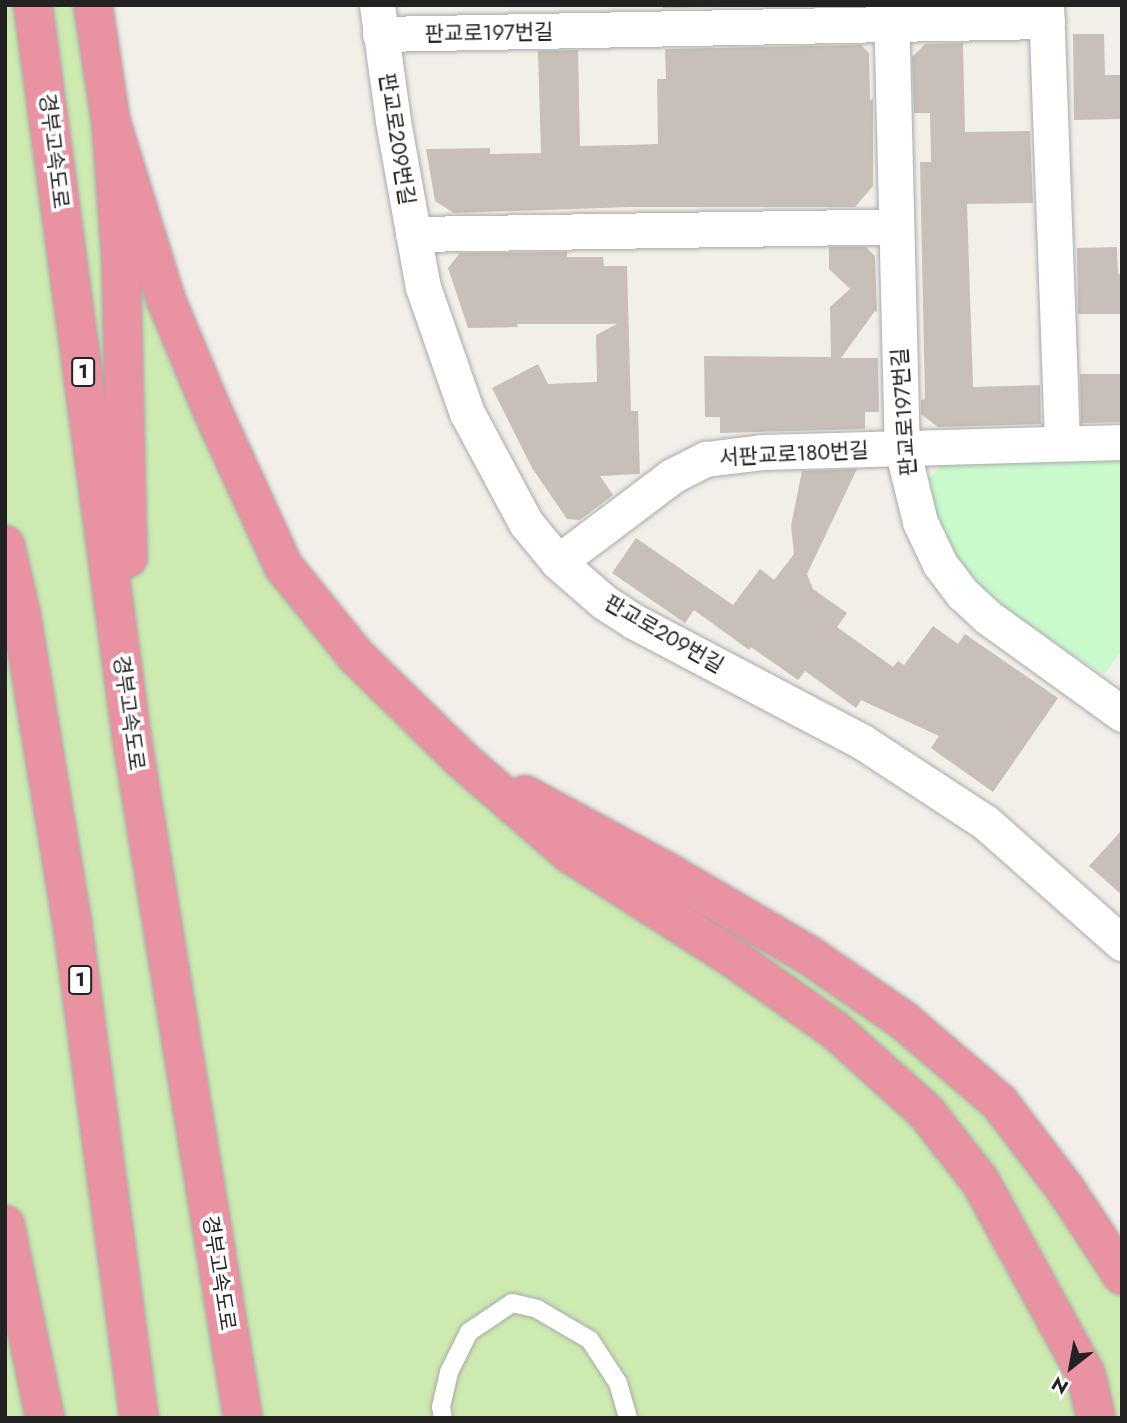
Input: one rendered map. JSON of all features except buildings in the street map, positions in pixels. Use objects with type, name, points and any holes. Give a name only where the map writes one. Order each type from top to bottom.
[{"type":"highway","name":"경부고속도로","points":[[33,5],[132,738],[243,1418]]},
{"type":"highway","points":[[93,5],[111,122],[121,257],[132,738]]},
{"type":"highway","points":[[111,122],[166,300],[212,410],[284,568],[356,656],[461,759],[569,853],[736,960],[835,1030],[926,1112],[980,1181],[1086,1375],[1096,1418]]},
{"type":"highway","name":"1","points":[[5,545],[21,614],[73,929],[139,1418]]},
{"type":"highway","points":[[461,759],[667,872],[810,956],[903,1020],[999,1102],[1066,1190],[1122,1275]]},
{"type":"highway","points":[[5,1225],[45,1418]]},
{"type":"street","name":"판교로197번길","points":[[378,20],[1046,13]]},
{"type":"street","points":[[1046,13],[1062,443]]},
{"type":"street","name":"판교로197번길","points":[[891,15],[902,448],[920,522],[940,564],[963,594],[989,618],[1122,714]]},
{"type":"street","name":"판교로209번길","points":[[378,20],[423,287],[467,414],[507,493],[526,523],[558,562],[604,602],[635,622],[861,741],[944,794],[1022,853],[1122,943]]},
{"type":"street","points":[[413,234],[896,226]]},
{"type":"street","name":"서판교로180번길","points":[[558,562],[671,476],[706,459],[762,452],[1122,442]]},
{"type":"lane","points":[[443,1418],[441,1407],[449,1372],[470,1332],[512,1303],[537,1309],[590,1340],[618,1383],[628,1418]]},
{"type":"green space","points":[[5,5],[93,5],[111,122],[284,567],[461,759],[667,872],[999,1102],[1122,1275],[1122,1418],[5,1418]]},
{"type":"green space","points":[[1122,457],[1122,650],[1104,675],[999,605],[969,575],[949,545],[924,484],[944,462]]}]
